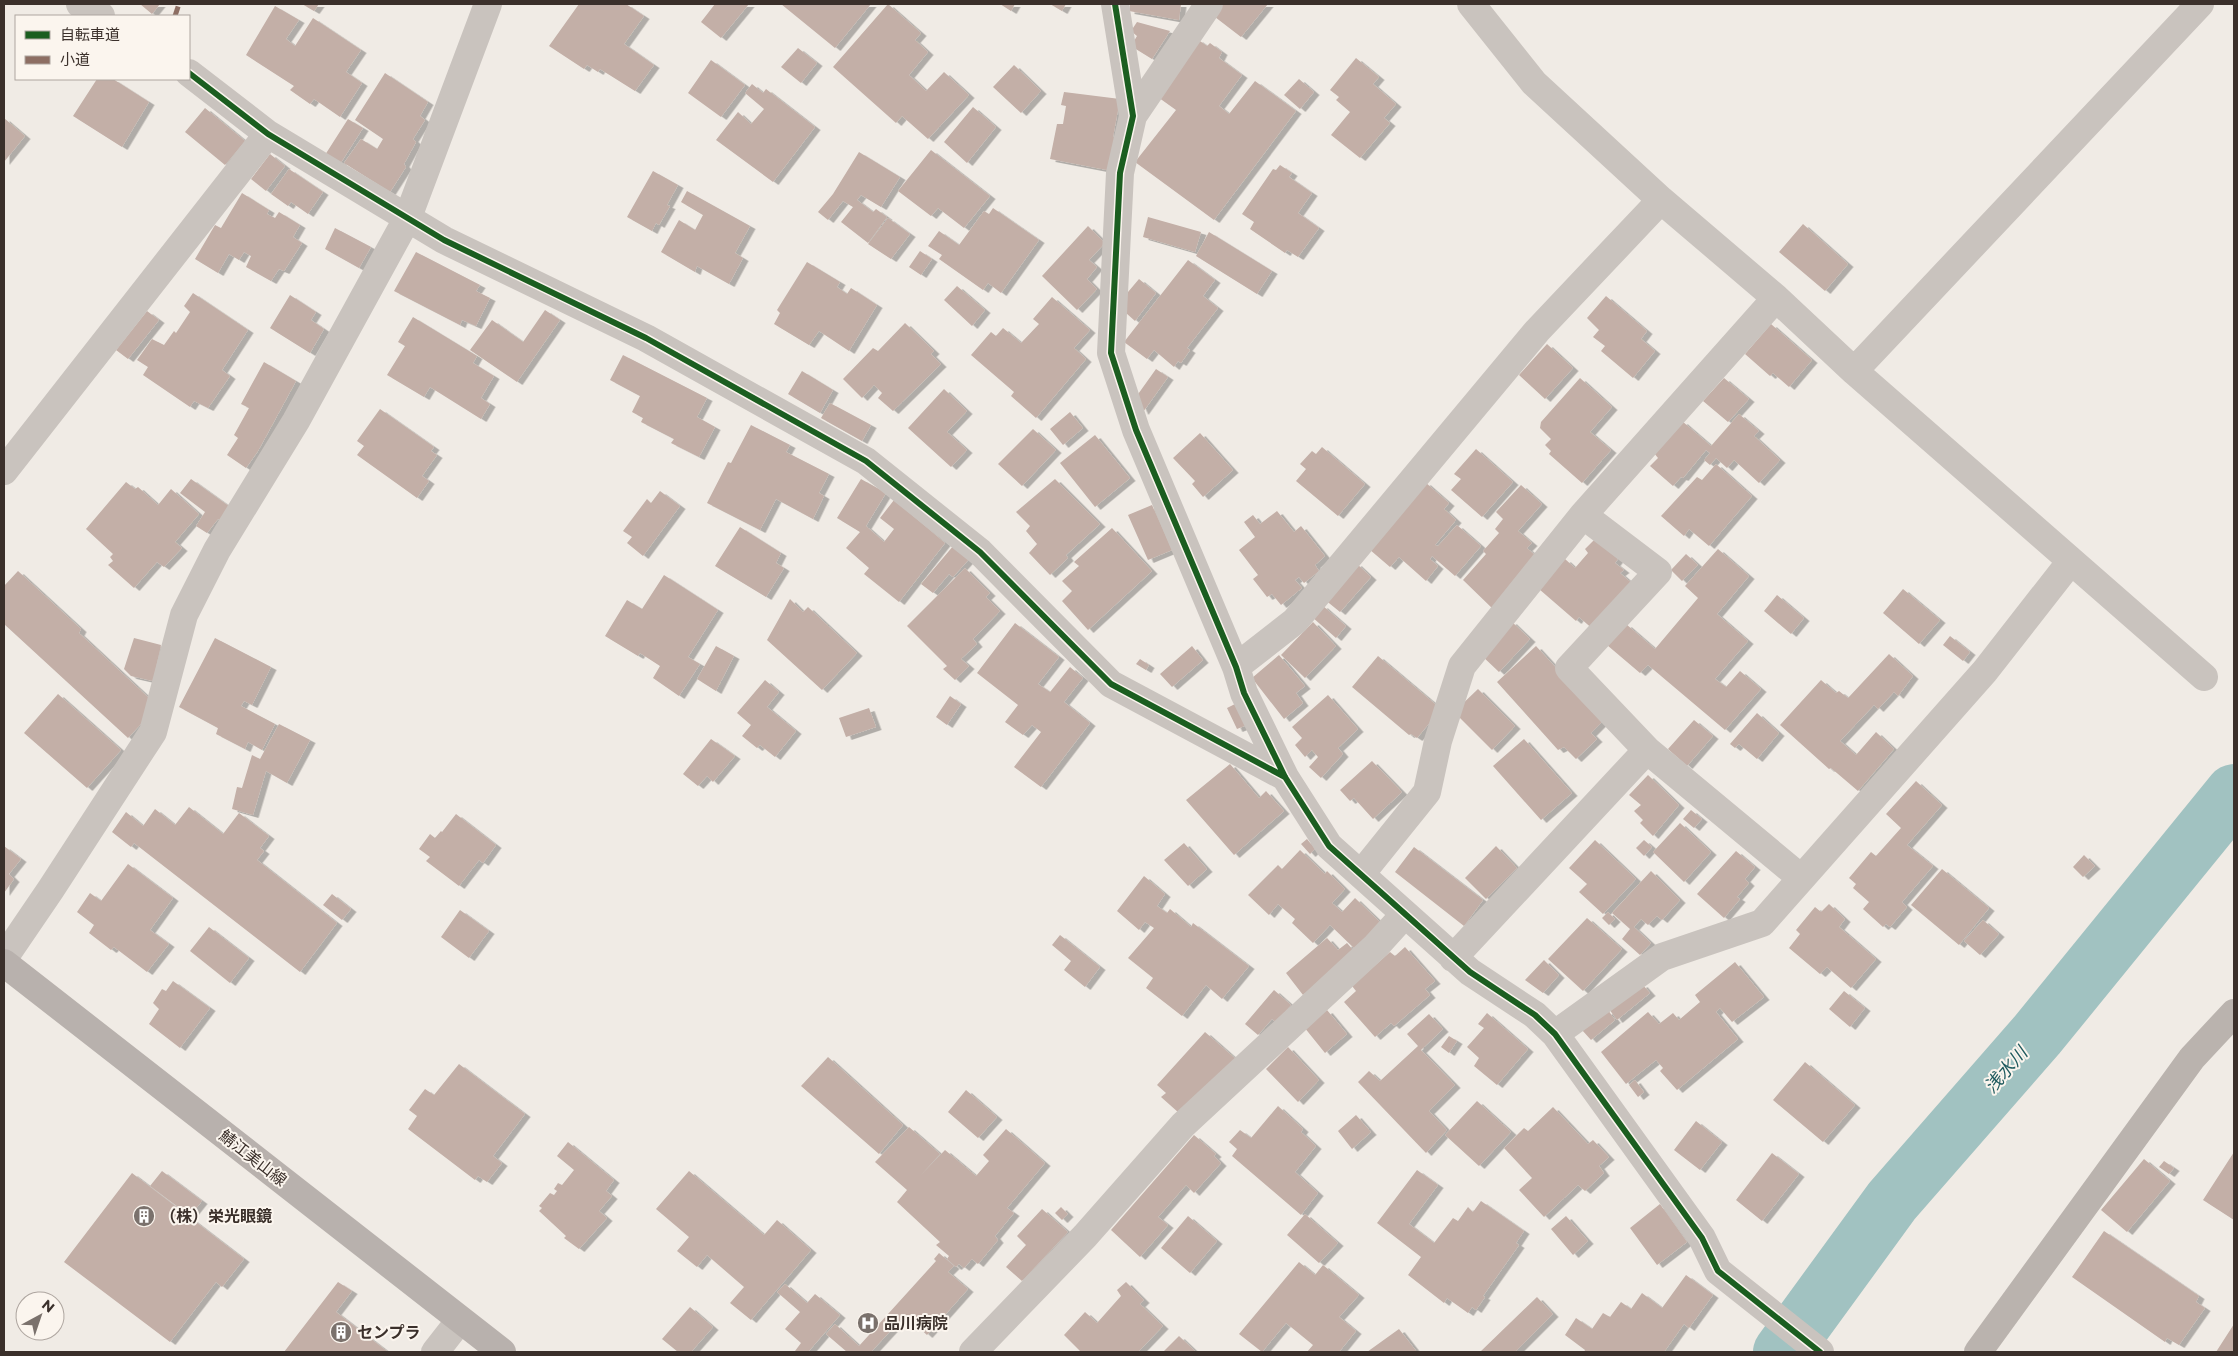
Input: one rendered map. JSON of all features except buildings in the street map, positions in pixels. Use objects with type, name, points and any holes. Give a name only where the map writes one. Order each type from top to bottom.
[{"type":"main road","name":"鯖江美山線","points":[[4,963],[502,1352]]},
{"type":"street","points":[[80,4],[99,15]]},
{"type":"street","points":[[4,958],[153,732],[169,680],[184,615],[217,550],[296,421],[408,217],[488,4]]},
{"type":"street","points":[[1115,4],[1133,116]]},
{"type":"street","points":[[1209,4],[1133,116],[1120,173],[1111,353],[1136,430],[1236,667],[1244,693],[1285,777],[1329,846],[1453,958],[1470,972],[1535,1015],[1556,1034],[1702,1238],[1718,1271],[1820,1352]]},
{"type":"street","points":[[1472,4],[1534,83],[1661,200],[1776,298],[1854,371],[2204,677]]},
{"type":"street","points":[[1854,371],[2200,4]]},
{"type":"street","points":[[190,74],[268,134],[444,240],[646,338],[866,461],[980,552],[1111,684],[1285,777]]},
{"type":"street","points":[[4,471],[268,134]]},
{"type":"street","points":[[1236,667],[1296,621],[1537,331],[1661,200]]},
{"type":"street","points":[[1361,874],[1427,792],[1438,742],[1462,666],[1583,515],[1776,298]]},
{"type":"street","points":[[1583,515],[1658,572],[1570,668],[1647,750],[1802,878]]},
{"type":"street","points":[[1556,1034],[1662,957],[1762,923],[1985,671],[2071,561]]},
{"type":"street","points":[[1453,958],[1647,750]]},
{"type":"street","points":[[973,1352],[1084,1236],[1183,1125],[1376,946],[1405,914]]},
{"type":"street","points":[[1978,1352],[2192,1058],[2234,1013]]},
{"type":"street","points":[[435,1352],[460,1320]]},
{"type":"waterway","name":"浅水川","points":[[1782,1352],[1892,1201],[2037,1035],[2234,793]]},
{"type":"marked path","points":[[175,15],[179,4]]},
{"type":"cycle path","points":[[1115,4],[1133,116],[1120,173],[1111,353],[1136,430],[1236,667],[1244,693],[1285,777],[1329,846],[1470,972],[1535,1015],[1555,1034],[1702,1238],[1718,1271],[1820,1352]]},
{"type":"cycle path","points":[[190,74],[268,134],[444,240],[646,338],[866,461],[980,552],[1111,684],[1285,777]]},
{"type":"place","name":"（株）栄光眼鏡","points":[[144,1216]]},
{"type":"place","name":"品川病院","points":[[868,1323]]},
{"type":"place","name":"センプラ","points":[[341,1332]]}]
